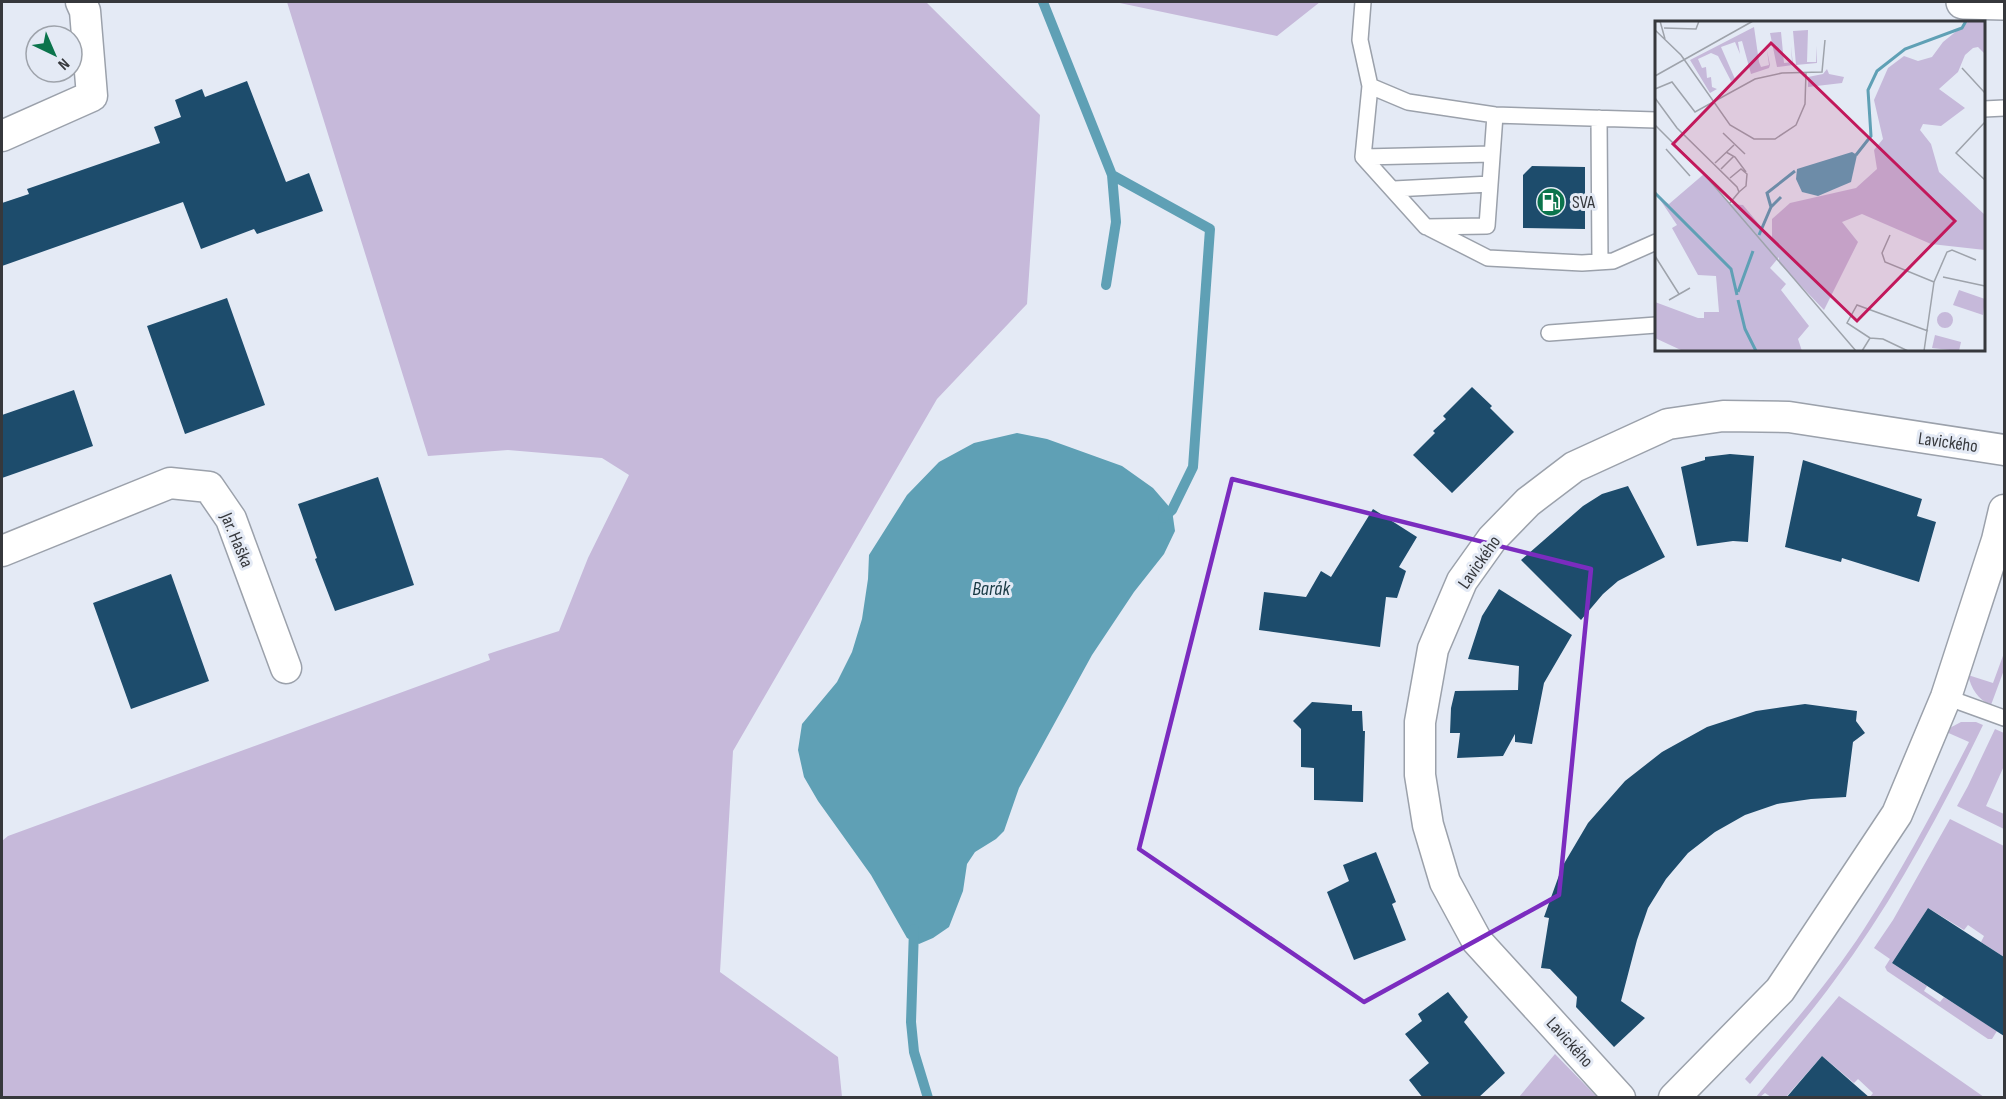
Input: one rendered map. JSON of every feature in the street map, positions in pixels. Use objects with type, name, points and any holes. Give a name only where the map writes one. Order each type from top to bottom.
[{"type":"street","points":[[2,136],[92,96],[85,11],[81,2]]},
{"type":"street","points":[[1963,2],[2004,3]]},
{"type":"street","name":"Lavického","points":[[1620,1098],[1477,941],[1445,882],[1428,825],[1422,785],[1420,722],[1433,649],[1462,581],[1492,539],[1528,502],[1574,466],[1668,424],[1723,416],[1789,417],[2004,450]]},
{"type":"street","name":"Jar. Haška","points":[[2,551],[170,483],[209,487],[231,519],[286,668]]},
{"type":"street","points":[[1674,1098],[1780,990],[1897,814],[1946,697],[2001,541],[2004,510]]},
{"type":"lane","points":[[1363,2],[1360,40],[1370,86],[1363,157],[1426,226],[1488,258],[1582,263],[1613,261],[1655,242]]},
{"type":"lane","points":[[1370,86],[1408,102],[1495,115],[1655,120]]},
{"type":"lane","points":[[1985,109],[2004,108]]},
{"type":"lane","points":[[1426,226],[1487,226],[1495,115]]},
{"type":"lane","points":[[1599,118],[1600,262]]},
{"type":"lane","points":[[1363,157],[1492,154]]},
{"type":"lane","points":[[1394,189],[1490,184]]},
{"type":"lane","points":[[1549,333],[1655,325]]},
{"type":"lane","points":[[1946,697],[2004,718]]},
{"type":"highlighted area","points":[[1232,479],[1591,569],[1559,895],[1364,1002],[1139,849]]},
{"type":"shaded area","points":[[287,2],[926,2],[1040,115],[1027,304],[937,399],[733,751],[720,972],[838,1057],[842,1097],[2,1097],[2,841],[8,836],[490,660],[488,654],[559,631],[588,558],[629,475],[602,458],[508,450],[428,456]]},
{"type":"shaded area","points":[[1115,2],[1320,2],[1277,36]]},
{"type":"shaded area","points":[[2004,653],[2004,670],[1991,705],[1976,693],[1968,675],[1993,683]]},
{"type":"shaded area","points":[[1961,722],[1976,722],[1983,725],[1896,889],[1834,981],[1750,1084],[1745,1079],[1837,968],[1892,883],[1969,742],[1944,731]]},
{"type":"shaded area","points":[[1995,729],[2004,733],[2004,766],[1986,806],[2004,814],[2004,829],[1957,806]]},
{"type":"shaded area","points":[[1950,819],[2004,846],[2004,957],[1981,942],[1984,936],[1968,925],[1964,930],[1928,908],[1892,963],[1927,986],[1924,991],[1940,1002],[1944,997],[1997,1031],[1992,1039],[1988,1039],[1887,971],[1885,967],[1890,959],[1874,948],[1893,920]]},
{"type":"shaded area","points":[[1839,996],[1984,1097],[1870,1097],[1873,1093],[1858,1079],[1854,1083],[1822,1056],[1786,1097],[1771,1097],[1765,1093],[1756,1097]]},
{"type":"shaded area","points":[[1555,1054],[1597,1097],[1519,1097]]},
{"type":"water","name":"Barák","points":[[1017,433],[1047,439],[1122,466],[1153,488],[1172,510],[1175,531],[1164,554],[1134,592],[1092,655],[1019,788],[1004,831],[975,852],[967,864],[963,891],[949,927],[919,944],[907,938],[871,875],[818,801],[804,777],[798,750],[802,724],[837,682],[852,652],[862,619],[869,555],[907,495],[939,462],[974,443]]},
{"type":"building","points":[[247,81],[286,182],[309,173],[323,211],[257,234],[254,229],[201,249],[183,202],[2,266],[2,203],[29,194],[27,189],[160,143],[154,127],[181,117],[175,100],[202,89],[205,97]]},
{"type":"building","points":[[1532,166],[1585,167],[1585,229],[1523,228],[1523,175]]},
{"type":"building","points":[[227,298],[265,405],[185,434],[147,326]]},
{"type":"building","points":[[1472,387],[1514,432],[1452,493],[1413,455],[1446,419],[1443,416]]},
{"type":"building","points":[[74,390],[93,446],[2,478],[2,415]]},
{"type":"building","points":[[1730,454],[1754,456],[1748,542],[1733,541],[1697,546],[1681,467],[1705,460],[1705,457]]},
{"type":"building","points":[[1803,460],[1922,499],[1917,516],[1936,522],[1919,582],[1842,558],[1841,562],[1785,547]]},
{"type":"building","points":[[378,477],[414,585],[335,611],[315,559],[317,558],[298,504]]},
{"type":"building","points":[[1628,486],[1665,557],[1618,581],[1603,594],[1581,620],[1521,560],[1583,506],[1602,494]]},
{"type":"building","points":[[1373,509],[1417,537],[1399,567],[1406,571],[1397,598],[1386,597],[1380,647],[1259,630],[1264,592],[1306,597],[1321,571],[1331,577]]},
{"type":"building","points":[[171,574],[209,681],[131,709],[93,603]]},
{"type":"building","points":[[1499,589],[1572,635],[1544,683],[1532,744],[1515,742],[1515,734],[1503,756],[1457,758],[1460,733],[1450,733],[1451,708],[1455,691],[1518,690],[1519,666],[1468,659],[1482,616]]},
{"type":"building","points":[[1312,702],[1352,705],[1352,711],[1362,711],[1363,731],[1365,731],[1363,802],[1314,800],[1314,768],[1301,767],[1301,729],[1293,721]]},
{"type":"building","points":[[1805,704],[1857,711],[1856,721],[1865,733],[1853,742],[1846,797],[1777,804],[1745,815],[1715,832],[1688,853],[1666,879],[1648,908],[1621,1001],[1645,1018],[1614,1047],[1576,1007],[1577,997],[1550,969],[1541,968],[1549,918],[1544,917],[1562,867],[1588,823],[1625,781],[1662,752],[1707,727],[1756,711]]},
{"type":"building","points":[[1376,852],[1396,902],[1392,904],[1406,940],[1354,960],[1327,892],[1349,881],[1343,865]]},
{"type":"building","points":[[1928,908],[2004,957],[2004,1036],[1892,963]]},
{"type":"building","points":[[1448,992],[1468,1017],[1464,1022],[1505,1073],[1478,1098],[1423,1098],[1409,1080],[1429,1063],[1405,1034],[1422,1021],[1418,1014]]},
{"type":"building","points":[[1822,1056],[1870,1098],[1786,1098]]},
{"type":"waterway","points":[[1043,2],[1112,175],[1116,222],[1106,285]]},
{"type":"waterway","points":[[1112,175],[1210,229],[1193,467],[1172,510],[1163,518]]},
{"type":"waterway","points":[[914,929],[911,1022],[914,1052],[928,1098]]},
{"type":"place","name":"SVA","points":[[1551,202]]}]
